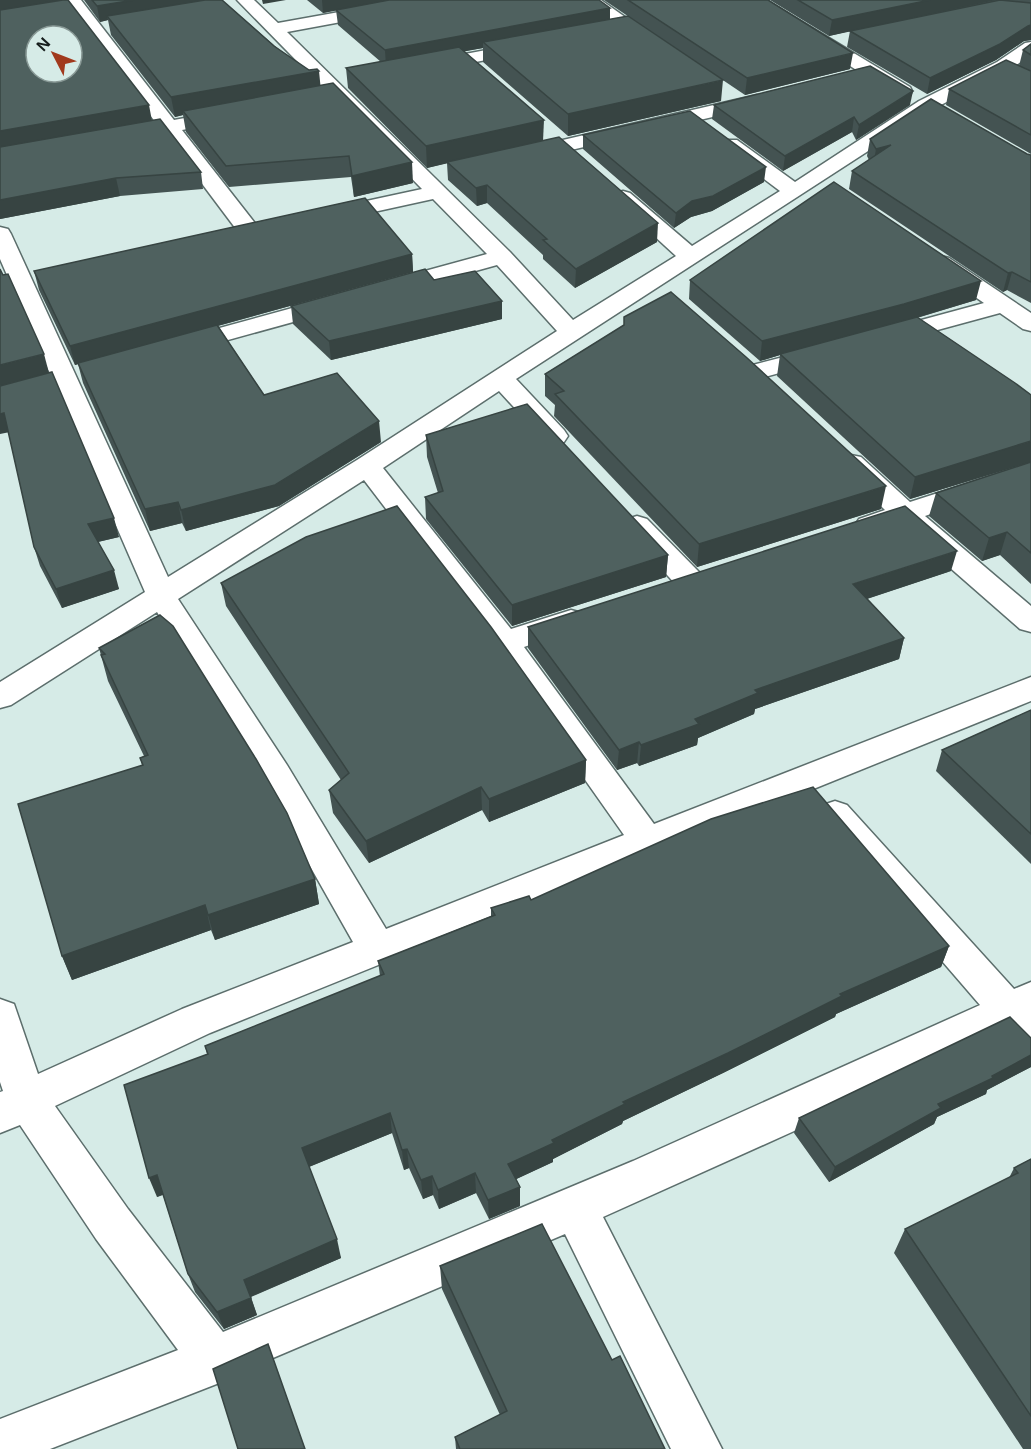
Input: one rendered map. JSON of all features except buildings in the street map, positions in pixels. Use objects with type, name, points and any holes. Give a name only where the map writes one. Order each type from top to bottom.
[{"type":"street","points":[[275,29],[397,3],[433,0]]},
{"type":"street","points":[[590,0],[668,53]]},
{"type":"street","points":[[754,0],[935,110]]},
{"type":"street","points":[[55,10],[74,3],[169,127],[240,234],[274,227]]},
{"type":"street","points":[[241,4],[275,29],[335,89],[435,180],[571,332]]},
{"type":"street","points":[[95,30],[117,26]]},
{"type":"street","points":[[607,32],[630,27]]},
{"type":"street","points":[[827,44],[849,39]]},
{"type":"street","points":[[409,70],[548,44]]},
{"type":"street","points":[[0,697],[367,466],[571,332],[659,289],[690,256],[814,187],[1031,47]]},
{"type":"street","points":[[466,60],[487,77]]},
{"type":"street","points":[[1003,66],[1022,77]]},
{"type":"street","points":[[850,78],[871,72]]},
{"type":"street","points":[[723,92],[742,105]]},
{"type":"street","points":[[511,158],[780,95]]},
{"type":"street","points":[[106,138],[249,112]]},
{"type":"street","points":[[692,116],[814,187]]},
{"type":"street","points":[[548,130],[584,161]]},
{"type":"street","points":[[309,220],[435,180]]},
{"type":"street","points":[[610,185],[690,256]]},
{"type":"street","points":[[0,234],[34,281],[67,378],[162,597],[275,774],[377,948]]},
{"type":"street","points":[[924,251],[1031,324]]},
{"type":"street","points":[[158,352],[502,256]]},
{"type":"street","points":[[779,396],[745,365],[856,345],[1004,304]]},
{"type":"street","points":[[501,378],[573,456]]},
{"type":"street","points":[[830,443],[906,514],[1031,622]]},
{"type":"street","points":[[367,466],[504,642],[647,841]]},
{"type":"street","points":[[849,531],[1031,471]]},
{"type":"street","points":[[620,506],[701,577],[657,591]]},
{"type":"street","points":[[504,642],[591,613]]},
{"type":"street","points":[[13,1107],[196,1021],[1031,688]]},
{"type":"street","points":[[0,1444],[215,1361],[576,1210],[1024,1015],[804,778]]},
{"type":"street","points":[[0,1016],[13,1107],[112,1224],[215,1361]]},
{"type":"street","points":[[576,1210],[697,1449]]}]
